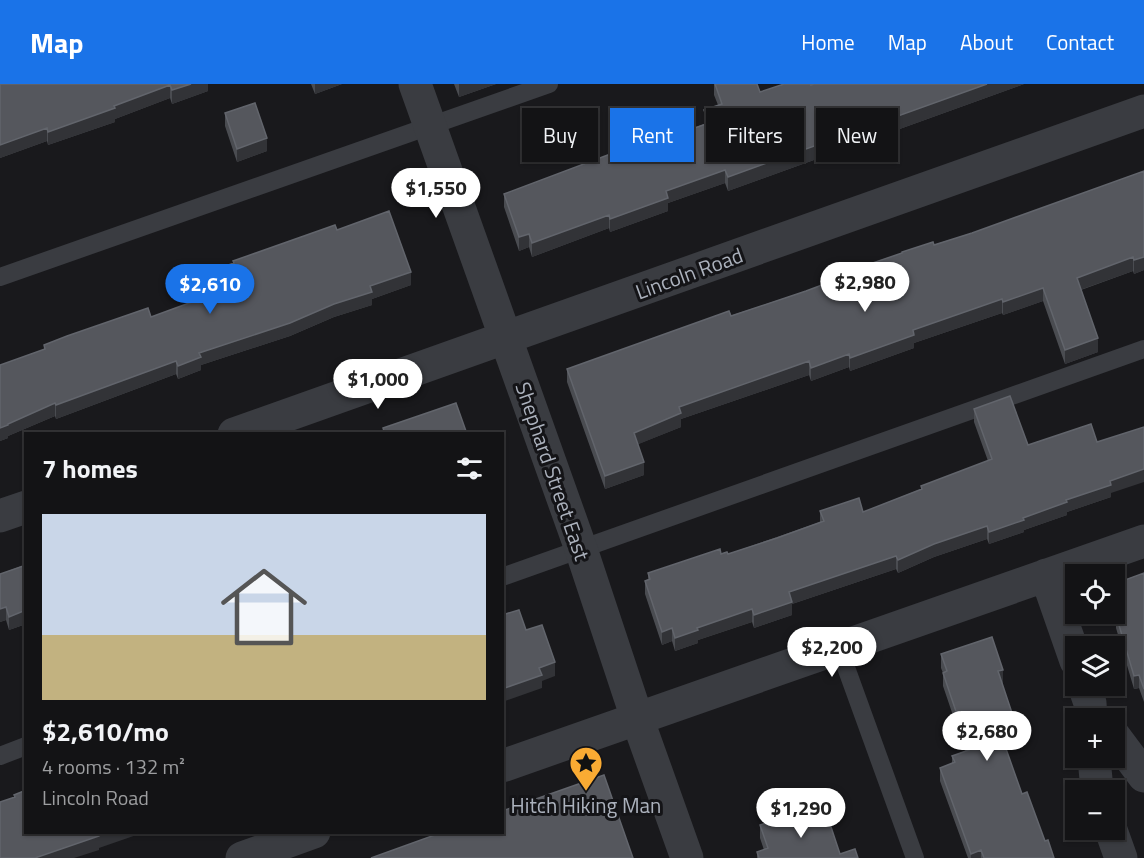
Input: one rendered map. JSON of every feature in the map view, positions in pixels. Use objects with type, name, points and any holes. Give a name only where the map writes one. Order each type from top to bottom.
[{"type":"street","name":"Shephard Street East","points":[[415,84],[581,549],[637,718],[687,858]]},
{"type":"street","name":"Lincoln Road","points":[[240,432],[1144,111]]},
{"type":"street","points":[[0,516],[24,508]]},
{"type":"street","points":[[504,765],[1144,541]]},
{"type":"street","points":[[1046,575],[1067,636]]},
{"type":"street","points":[[1125,751],[1144,776]]},
{"type":"street","points":[[242,858],[308,834]]},
{"type":"street","points":[[1115,840],[1121,858]]},
{"type":"lane","points":[[0,276],[549,84]]},
{"type":"lane","points":[[504,576],[1144,349]]},
{"type":"lane","points":[[840,648],[915,858]]},
{"type":"lane","points":[[0,756],[24,747]]},
{"type":"building","points":[[0,84],[191,84],[172,90],[170,85],[48,132],[47,128],[0,145]]},
{"type":"building","points":[[715,84],[757,84],[760,92],[784,84],[987,84],[898,116],[898,108],[816,108],[816,145],[804,150],[804,108],[710,108],[722,104]]},
{"type":"building","points":[[255,103],[267,138],[237,149],[225,113]]},
{"type":"building","points":[[706,124],[706,162],[770,162],[728,177],[725,170],[666,191],[668,198],[610,219],[609,215],[532,243],[529,234],[519,237],[504,194],[589,162],[598,162],[598,159],[610,154],[610,162],[694,162],[694,128]]},
{"type":"building","points":[[1144,171],[1144,257],[1134,260],[1133,257],[1077,278],[1098,338],[1065,350],[1043,288],[1003,302],[1002,299],[913,330],[914,335],[850,358],[849,354],[811,368],[809,361],[679,407],[681,413],[634,433],[644,462],[605,476],[567,369],[729,311],[731,316],[806,291],[902,252],[972,233]]},
{"type":"building","points":[[389,211],[411,272],[370,286],[372,292],[334,304],[290,323],[199,353],[201,357],[178,366],[176,361],[56,405],[55,403],[0,428],[0,365],[45,349],[44,345],[67,336],[148,308],[151,317],[200,299],[192,278],[335,225],[337,230]]},
{"type":"building","points":[[1010,396],[1028,445],[1091,424],[1097,442],[1144,427],[1144,469],[1110,481],[1111,485],[1066,500],[1067,502],[1023,518],[1024,520],[989,532],[987,526],[934,544],[898,560],[896,556],[789,592],[792,602],[754,615],[752,609],[675,638],[672,628],[662,632],[645,581],[650,579],[648,573],[720,549],[721,554],[727,552],[728,554],[777,538],[824,521],[820,511],[859,498],[863,512],[922,489],[921,486],[992,459],[974,409]]},
{"type":"building","points":[[456,403],[466,432],[382,432],[384,431],[383,428]]},
{"type":"building","points":[[24,566],[24,611],[9,617],[6,607],[0,609],[0,574]]},
{"type":"building","points":[[1144,573],[1144,689],[1139,675],[1134,676],[1125,646],[1125,636],[1122,636],[1119,624],[1125,624],[1125,580]]},
{"type":"building","points":[[519,610],[526,630],[542,625],[555,662],[539,668],[542,675],[504,688],[504,614]]},
{"type":"building","points":[[992,637],[1003,670],[998,671],[1013,716],[998,721],[1001,729],[999,729],[1022,794],[1027,792],[1045,841],[1048,840],[1054,858],[984,858],[981,850],[971,854],[940,768],[955,762],[952,756],[969,750],[943,673],[947,671],[941,654]]},
{"type":"building","points":[[604,775],[633,858],[371,858],[437,834],[504,834],[504,810]]},
{"type":"building","points":[[24,791],[24,834],[101,834],[35,858],[0,858],[0,802],[15,797],[14,795]]},
{"type":"building","points":[[811,808],[817,825],[829,821],[840,854],[855,849],[858,858],[759,858],[757,852],[768,848],[760,825]]},
{"type":"place","name":"Hitch Hiking Man","points":[[586,792]]}]
